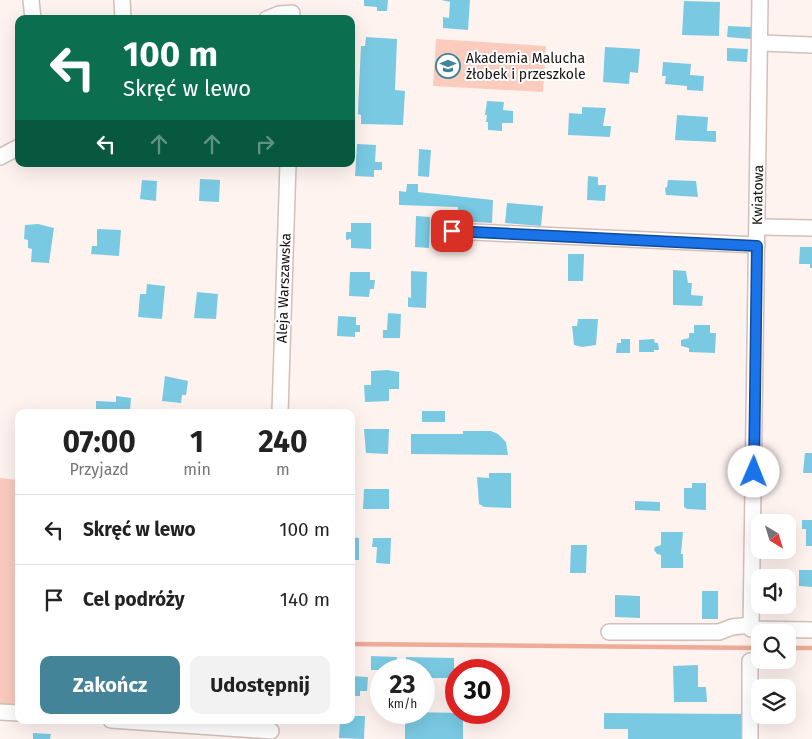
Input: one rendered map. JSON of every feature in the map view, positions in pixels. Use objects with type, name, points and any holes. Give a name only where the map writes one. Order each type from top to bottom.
[{"type":"street","points":[[31,0],[33,15]]},
{"type":"street","points":[[122,0],[123,15]]},
{"type":"street","name":"Kwiatowa","points":[[751,624],[760,0]]},
{"type":"street","points":[[277,15],[292,10]]},
{"type":"street","points":[[760,43],[812,45]]},
{"type":"street","points":[[0,157],[15,149]]},
{"type":"street","name":"Aleja Warszawska","points":[[280,409],[288,167]]},
{"type":"street","points":[[757,227],[812,228]]},
{"type":"street","points":[[452,231],[757,246]]},
{"type":"street","points":[[609,632],[719,632],[732,627],[751,627]]},
{"type":"street","points":[[796,629],[812,630]]},
{"type":"street","points":[[750,661],[750,739]]},
{"type":"street","points":[[0,712],[15,713]]},
{"type":"street","points":[[175,724],[271,730]]},
{"type":"shaded area","points":[[436,39],[546,46],[543,92],[433,86]]},
{"type":"shaded area","points":[[0,478],[15,480],[15,709],[0,708]]},
{"type":"building","points":[[364,0],[388,0],[387,11],[377,11],[377,7],[364,6]]},
{"type":"building","points":[[441,0],[470,0],[468,30],[443,28],[443,17],[449,18],[450,2]]},
{"type":"building","points":[[684,1],[720,2],[719,36],[682,35]]},
{"type":"building","points":[[728,26],[752,27],[751,39],[727,37]]},
{"type":"building","points":[[366,37],[397,39],[395,90],[405,91],[403,125],[361,124],[361,115],[358,114],[361,46],[365,46]]},
{"type":"building","points":[[605,47],[640,49],[638,73],[630,72],[629,84],[603,82]]},
{"type":"building","points":[[727,48],[748,49],[747,62],[727,61]]},
{"type":"building","points":[[663,62],[691,64],[690,75],[704,76],[703,91],[687,90],[687,86],[665,84],[666,76],[662,76]]},
{"type":"building","points":[[487,101],[504,102],[503,110],[513,111],[513,123],[502,123],[502,131],[488,130],[487,115],[485,115]]},
{"type":"building","points":[[582,107],[606,108],[603,126],[611,126],[610,137],[568,135],[569,113],[582,114]]},
{"type":"building","points":[[677,115],[708,117],[707,131],[716,131],[716,142],[675,140]]},
{"type":"building","points":[[357,144],[376,145],[375,162],[382,162],[382,170],[374,170],[374,177],[355,176]]},
{"type":"building","points":[[419,149],[431,150],[429,177],[418,176]]},
{"type":"building","points":[[588,176],[598,177],[598,185],[606,185],[605,201],[587,200]]},
{"type":"building","points":[[200,179],[220,180],[219,202],[199,201]]},
{"type":"building","points":[[142,180],[157,181],[156,201],[140,199]]},
{"type":"building","points":[[668,180],[696,181],[698,197],[666,195],[665,188],[667,187]]},
{"type":"building","points":[[407,184],[418,184],[418,192],[493,200],[492,223],[457,221],[458,207],[399,205],[399,191],[406,192]]},
{"type":"building","points":[[507,203],[543,206],[541,226],[505,223]]},
{"type":"building","points":[[416,216],[430,217],[429,248],[415,247]]},
{"type":"building","points":[[351,223],[371,223],[371,249],[351,248],[351,239],[346,240],[346,232],[351,232]]},
{"type":"building","points":[[38,224],[54,228],[49,263],[31,262],[32,249],[28,248],[28,240],[24,239],[25,225]]},
{"type":"building","points":[[97,229],[121,230],[119,256],[91,254],[92,246],[97,246]]},
{"type":"building","points":[[800,247],[812,247],[812,268],[810,268],[810,264],[799,264]]},
{"type":"building","points":[[568,254],[584,254],[583,281],[568,281]]},
{"type":"building","points":[[673,270],[686,271],[688,283],[692,283],[691,295],[703,296],[702,306],[673,305]]},
{"type":"building","points":[[411,271],[427,272],[426,308],[408,307],[408,297],[411,298]]},
{"type":"building","points":[[350,272],[370,272],[370,280],[375,280],[374,289],[370,289],[369,297],[349,296]]},
{"type":"building","points":[[147,284],[165,286],[162,319],[138,317],[140,294],[146,294]]},
{"type":"building","points":[[197,292],[218,294],[216,319],[194,318]]},
{"type":"building","points":[[388,313],[401,314],[400,338],[383,338],[383,330],[387,330]]},
{"type":"building","points":[[338,316],[356,317],[356,325],[360,325],[360,332],[355,332],[355,337],[337,336]]},
{"type":"building","points":[[578,319],[598,319],[596,345],[582,347],[574,345],[572,326],[577,326]]},
{"type":"building","points":[[694,325],[710,325],[710,333],[716,333],[715,353],[689,352],[689,348],[681,346],[681,340],[689,338],[689,333],[694,333]]},
{"type":"building","points":[[621,339],[630,339],[630,353],[616,353],[617,343],[621,343]]},
{"type":"building","points":[[654,339],[655,343],[658,343],[659,350],[639,352],[639,340]]},
{"type":"building","points":[[387,370],[399,372],[399,389],[389,389],[389,401],[365,402],[364,385],[371,385],[371,371]]},
{"type":"building","points":[[165,376],[188,381],[186,395],[182,395],[181,403],[162,401]]},
{"type":"building","points":[[116,396],[131,398],[130,409],[96,409],[96,401],[116,402]]},
{"type":"building","points":[[422,411],[445,411],[445,422],[422,422]]},
{"type":"building","points":[[364,429],[389,429],[388,454],[366,453]]},
{"type":"building","points":[[463,431],[491,431],[498,434],[506,442],[508,455],[411,454],[411,434],[463,434]]},
{"type":"building","points":[[805,453],[812,453],[812,473],[803,473]]},
{"type":"building","points":[[489,473],[511,473],[511,508],[484,507],[479,504],[477,477],[489,478]]},
{"type":"building","points":[[692,483],[706,483],[706,510],[687,509],[684,507],[684,488],[692,488]]},
{"type":"building","points":[[364,489],[389,489],[389,509],[363,509]]},
{"type":"building","points":[[635,501],[660,502],[660,511],[635,510]]},
{"type":"building","points":[[802,520],[812,520],[812,546],[806,546],[806,529],[802,529]]},
{"type":"building","points":[[661,532],[683,532],[681,554],[683,554],[683,568],[661,568],[661,555],[657,554],[654,550],[655,547],[661,545]]},
{"type":"building","points":[[355,538],[359,538],[359,560],[355,560]]},
{"type":"building","points":[[373,538],[391,538],[390,564],[376,563],[377,547],[372,547]]},
{"type":"building","points":[[571,545],[587,545],[586,573],[570,573]]},
{"type":"building","points":[[799,570],[812,570],[812,587],[799,586]]},
{"type":"building","points":[[702,591],[718,591],[718,619],[702,619]]},
{"type":"building","points":[[615,595],[640,596],[640,618],[615,617]]},
{"type":"building","points":[[371,656],[397,657],[397,659],[371,659]]},
{"type":"building","points":[[406,657],[454,658],[445,659],[445,678],[435,678],[435,659],[406,659]]},
{"type":"building","points":[[698,665],[698,687],[706,687],[707,702],[674,702],[673,666]]},
{"type":"building","points":[[355,676],[368,677],[367,691],[360,691],[360,696],[355,696]]},
{"type":"building","points":[[435,713],[445,713],[445,724],[463,724],[463,739],[405,739],[405,724],[435,724]]},
{"type":"building","points":[[604,713],[742,714],[742,739],[628,739],[628,729],[604,729]]},
{"type":"building","points":[[355,716],[365,716],[364,739],[339,738],[340,724],[355,724]]},
{"type":"building","points":[[33,733],[51,734],[50,739],[33,739]]},
{"type":"waterway","points":[[355,644],[751,648]]},
{"type":"waterway","points":[[796,648],[812,648]]},
{"type":"place","name":"Akademia Malucha żłobek i przeszkole","points":[[448,66]]},
{"type":"route","points":[[452,231],[757,246],[754,472]]}]
